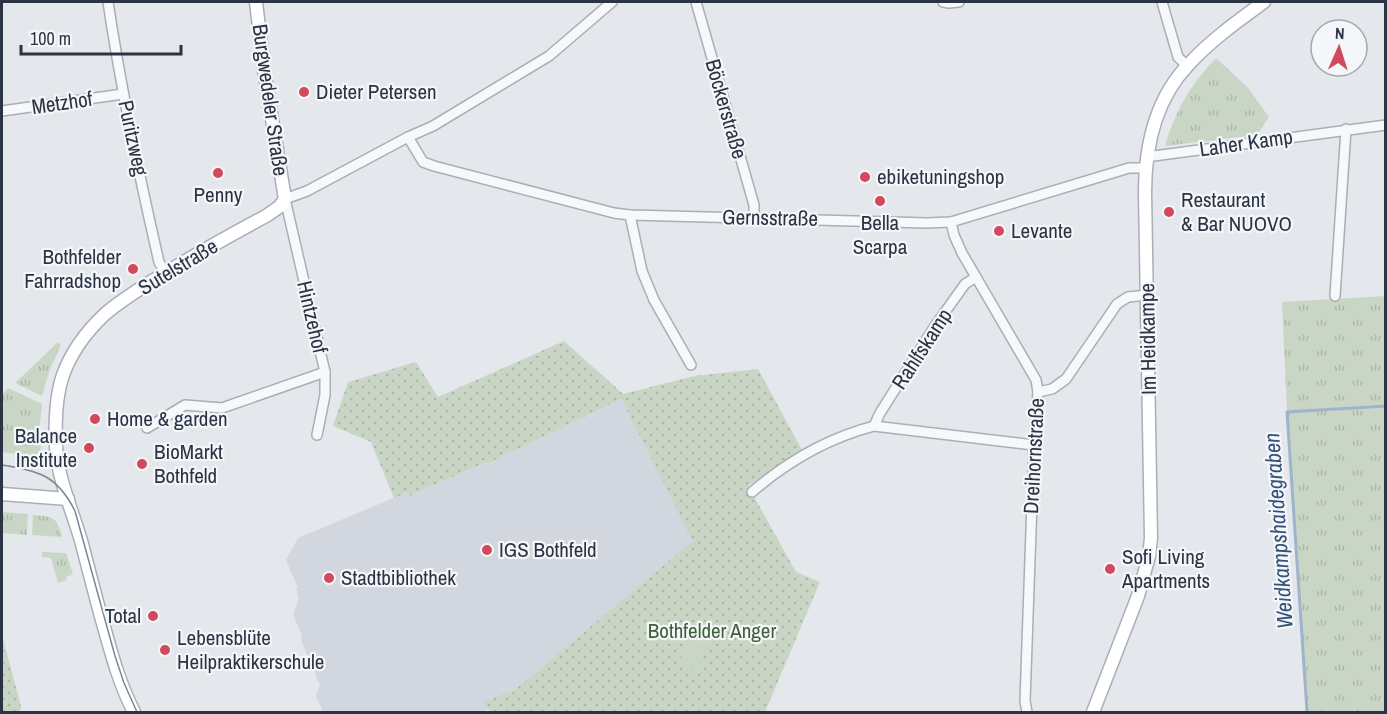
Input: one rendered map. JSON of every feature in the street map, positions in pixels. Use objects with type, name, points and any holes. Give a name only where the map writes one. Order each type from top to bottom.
[{"type":"main road","name":"Burgwedeler Straße","points":[[256,2],[264,70],[285,199]]},
{"type":"main road","name":"Im Heidkampe","points":[[1093,712],[1138,596],[1149,556],[1152,530],[1146,162],[1151,132],[1160,107],[1187,66],[1203,50],[1264,2]]},
{"type":"main road","name":"Sutelstraße","points":[[134,712],[121,684],[112,656],[56,449],[57,405],[63,376],[78,346],[104,315],[165,273],[266,216],[279,207],[285,199]]},
{"type":"main road","points":[[2,494],[68,499]]},
{"type":"street","name":"Puritzweg","points":[[108,2],[123,94],[159,262],[165,273]]},
{"type":"street","name":"Sutelstraße","points":[[285,199],[307,191],[433,126],[549,56],[612,2]]},
{"type":"street","name":"Böckerstraße","points":[[696,2],[754,206],[754,218]]},
{"type":"street","points":[[943,2],[959,2]]},
{"type":"street","points":[[1162,2],[1178,57],[1187,66]]},
{"type":"street","name":"Metzhof","points":[[2,111],[123,94]]},
{"type":"street","name":"Laher Kamp","points":[[1146,162],[1346,129],[1386,125]]},
{"type":"street","points":[[1335,296],[1346,129]]},
{"type":"street","name":"Gernsstraße","points":[[408,137],[423,162],[434,166],[614,213],[630,215],[951,222],[1146,162]]},
{"type":"street","name":"Hintzehof","points":[[285,199],[325,372],[324,395],[317,435]]},
{"type":"street","points":[[630,215],[642,271],[654,300],[691,365]]},
{"type":"street","name":"Dreihornstraße","points":[[951,222],[954,235],[976,276],[1036,380],[1038,392],[1025,701],[1027,712]]},
{"type":"street","name":"Rahlfskamp","points":[[874,426],[935,327],[965,284],[976,276]]},
{"type":"street","points":[[1038,392],[1052,389],[1066,379],[1117,304],[1128,297],[1147,295]]},
{"type":"street","points":[[147,428],[185,405],[222,408],[325,372]]},
{"type":"street","points":[[752,492],[795,459],[855,431],[874,426],[1034,445]]},
{"type":"shaded area","name":"IGS Bothfeld","points":[[621,399],[694,541],[511,693],[510,691],[485,702],[488,709],[480,712],[323,712],[316,696],[320,685],[293,614],[299,598],[296,589],[298,588],[286,560],[298,538],[408,492],[409,496],[489,463]]},
{"type":"green space","points":[[1216,58],[1248,88],[1269,117],[1257,135],[1165,146],[1185,99]]},
{"type":"green space","points":[[1385,296],[1385,712],[1307,712],[1282,302]]},
{"type":"green space","name":"Bothfelder Anger","points":[[564,341],[623,394],[694,376],[758,369],[802,450],[748,486],[796,572],[820,582],[765,712],[491,712],[484,702],[510,691],[511,693],[693,541],[621,399],[489,463],[409,496],[408,492],[394,498],[371,442],[333,426],[348,382],[416,362],[438,397]]},
{"type":"green space","points":[[58,342],[61,345],[50,369],[42,396],[15,383]]},
{"type":"green space","points":[[8,388],[42,404],[39,432],[41,449],[35,457],[2,452],[2,395]]},
{"type":"green space","points":[[2,512],[28,514],[27,535],[2,533]]},
{"type":"green space","points":[[33,515],[45,516],[56,521],[62,537],[32,535]]},
{"type":"green space","points":[[42,552],[66,553],[73,574],[66,577],[67,580],[58,583],[51,558],[42,557]]},
{"type":"green space","points":[[696,624],[714,632],[696,671],[678,663]]},
{"type":"green space","points":[[2,635],[21,706],[20,712],[2,712]]},
{"type":"waterway","name":"Weidkampshaidegraben","points":[[1307,711],[1287,412],[1386,406]]},
{"type":"tram line","points":[[2,465],[37,473],[54,482],[75,511],[115,656],[137,712]]},
{"type":"place","name":"Dieter Petersen","points":[[304,92]]},
{"type":"place","name":"Penny","points":[[218,173]]},
{"type":"place","name":"ebiketuningshop","points":[[865,177]]},
{"type":"place","name":"Bella Scarpa","points":[[880,201]]},
{"type":"place","name":"Restaurant & Bar NUOVO","points":[[1169,212]]},
{"type":"place","name":"Levante","points":[[999,231]]},
{"type":"place","name":"Bothfelder Fahrradshop","points":[[133,269]]},
{"type":"place","name":"Home & garden","points":[[95,419]]},
{"type":"place","name":"Balance Institute","points":[[89,448]]},
{"type":"place","name":"BioMarkt Bothfeld","points":[[142,464]]},
{"type":"place","name":"IGS Bothfeld","points":[[487,550]]},
{"type":"place","name":"Sofi Living Apartments","points":[[1110,569]]},
{"type":"place","name":"Stadtbibliothek","points":[[329,578]]},
{"type":"place","name":"Total","points":[[153,616]]},
{"type":"place","name":"Lebensblüte Heilpraktikerschule","points":[[165,650]]}]
